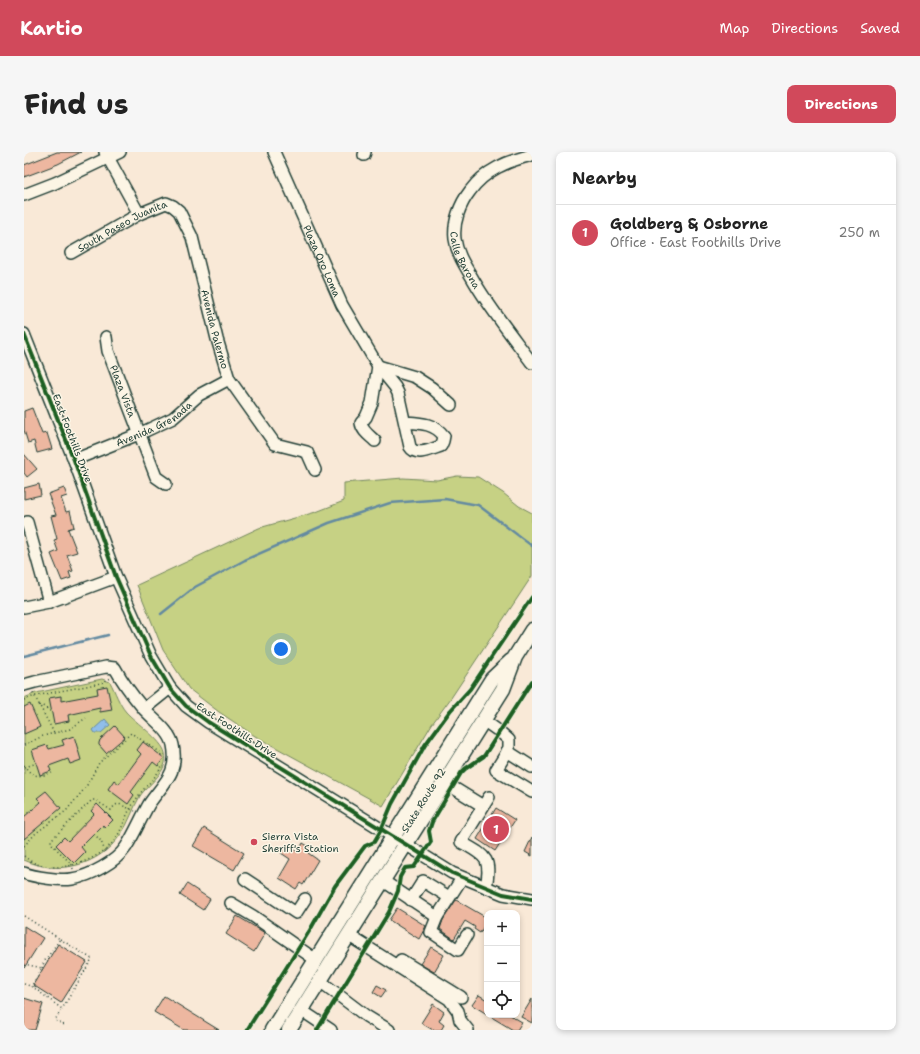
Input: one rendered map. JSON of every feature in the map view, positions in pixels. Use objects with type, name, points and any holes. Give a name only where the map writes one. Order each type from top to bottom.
[{"type":"main road","points":[[515,658],[532,630]]},
{"type":"main road","name":"State Route 92","points":[[289,1030],[503,689],[515,658]]},
{"type":"main road","name":"State Route 92","points":[[272,1030],[492,679],[515,658]]},
{"type":"street","points":[[24,195],[55,183],[107,154],[120,152]]},
{"type":"street","name":"Plaza Oro Loma","points":[[274,152],[342,305],[378,366],[398,393],[405,422]]},
{"type":"street","points":[[107,154],[138,214]]},
{"type":"street","name":"Calle Barona","points":[[532,155],[520,158],[492,170],[478,180],[464,199],[456,218],[455,238],[460,257],[487,302],[532,363]]},
{"type":"street","name":"South Paseo Juanita","points":[[71,253],[138,214],[166,204],[173,206]]},
{"type":"street","name":"Avenida Palermo","points":[[173,206],[179,211],[192,237],[217,339],[229,379],[275,444],[307,452],[315,470]]},
{"type":"street","name":"East Foothills Drive","points":[[24,334],[74,460],[116,577],[150,656],[170,688],[186,706],[208,722],[452,874],[503,894],[532,899]]},
{"type":"street","name":"Plaza Vista","points":[[106,337],[108,351],[156,477],[166,484]]},
{"type":"street","points":[[375,441],[361,427],[361,423],[372,403],[378,366],[415,377],[432,388],[451,405]]},
{"type":"street","name":"Avenida Grenada","points":[[74,460],[139,434],[173,418],[199,395],[229,379]]},
{"type":"street","points":[[27,522],[49,602]]},
{"type":"street","points":[[24,607],[49,602],[116,577]]},
{"type":"street","points":[[24,873],[50,878],[71,879],[91,873],[111,861],[125,848],[157,793],[170,778],[175,758],[173,743],[162,727],[127,689],[115,668],[106,667],[26,685]]},
{"type":"street","points":[[144,709],[170,688]]},
{"type":"street","points":[[483,720],[506,736],[509,740],[507,751],[496,770],[532,792]]},
{"type":"street","points":[[507,751],[532,767]]},
{"type":"street","points":[[444,782],[486,801],[461,842],[482,855],[488,863],[489,875],[486,887]]},
{"type":"street","points":[[462,878],[437,917],[430,932],[458,950],[467,935]]},
{"type":"street","points":[[245,879],[296,913],[305,899]]},
{"type":"street","points":[[382,880],[437,917]]},
{"type":"street","points":[[411,900],[423,881],[449,897]]},
{"type":"street","points":[[231,903],[253,916],[316,960]]},
{"type":"street","points":[[350,932],[461,998]]},
{"type":"street","points":[[350,932],[449,999],[458,1011],[460,1020],[468,1030]]},
{"type":"street","points":[[320,981],[366,1016],[389,1030]]},
{"type":"street","points":[[301,1010],[331,1030]]},
{"type":"path","points":[[24,700],[35,696],[101,683],[118,674]]},
{"type":"path","points":[[26,685],[35,696],[54,733]]},
{"type":"path","points":[[39,705],[52,712]]},
{"type":"path","points":[[24,745],[54,733],[70,729],[86,718]]},
{"type":"path","points":[[24,846],[36,833],[66,811],[86,787],[99,763],[131,733],[166,757],[175,758]]},
{"type":"path","points":[[40,762],[25,766],[28,771],[37,776],[52,773]]},
{"type":"path","points":[[24,856],[27,860],[51,867],[61,867],[85,862],[104,851],[115,840],[130,809],[145,787],[159,772],[164,763]]},
{"type":"path","points":[[75,878],[72,865],[51,843],[51,840],[92,800],[95,800],[111,810],[115,805],[119,804],[144,814]]},
{"type":"path","points":[[94,834],[101,842],[104,851],[111,861]]},
{"type":"path","points":[[24,916],[92,960],[55,1020],[64,1025]]},
{"type":"path","points":[[31,987],[44,962],[60,939]]},
{"type":"path","points":[[24,964],[42,968]]},
{"type":"path","points":[[24,984],[31,987],[62,1009]]},
{"type":"green space","points":[[457,476],[478,477],[503,493],[519,506],[532,513],[532,576],[432,724],[383,806],[255,736],[219,712],[189,689],[163,650],[137,585],[259,528],[316,512],[344,501],[344,483],[403,478],[437,480]]},
{"type":"green space","points":[[102,679],[110,682],[126,712],[154,737],[163,748],[165,753],[164,766],[157,777],[140,796],[121,834],[112,845],[101,854],[90,861],[64,867],[37,865],[24,860],[24,698],[36,693]]},
{"type":"water","points":[[105,719],[110,725],[101,733],[95,733],[93,730]]},
{"type":"building","points":[[57,152],[81,152],[58,164],[24,177],[24,165]]},
{"type":"building","points":[[32,408],[42,434],[47,433],[52,449],[37,453],[34,441],[28,443],[24,430],[24,411]]},
{"type":"building","points":[[24,454],[37,469],[27,477],[24,473]]},
{"type":"building","points":[[39,484],[41,495],[24,499],[24,488]]},
{"type":"building","points":[[64,488],[67,496],[61,498],[66,512],[70,511],[74,527],[68,529],[77,552],[67,555],[73,571],[69,572],[71,578],[62,581],[51,554],[58,551],[54,540],[57,539],[51,516],[56,515],[48,494]]},
{"type":"building","points":[[107,686],[112,710],[100,712],[100,708],[68,715],[69,721],[54,724],[49,698],[61,696],[61,701],[98,694],[97,688]]},
{"type":"building","points":[[30,704],[40,727],[24,734],[24,707]]},
{"type":"building","points":[[115,726],[125,737],[106,753],[99,745],[100,740]]},
{"type":"building","points":[[74,736],[81,760],[70,764],[68,759],[49,766],[51,771],[40,775],[32,750],[47,745],[49,749],[64,745],[62,740]]},
{"type":"building","points":[[143,742],[164,758],[158,766],[153,762],[131,792],[134,795],[128,804],[108,789],[114,780],[119,784],[141,754],[137,750]]},
{"type":"building","points":[[46,791],[61,808],[24,839],[24,817],[41,802],[37,798]]},
{"type":"building","points":[[97,804],[113,820],[105,828],[103,825],[81,847],[85,852],[74,863],[56,845],[64,837],[68,841],[94,814],[91,811]]},
{"type":"building","points":[[496,808],[515,820],[495,851],[477,839]]},
{"type":"building","points":[[204,828],[244,853],[234,870],[193,846]]},
{"type":"building","points":[[532,837],[532,856],[525,852]]},
{"type":"building","points":[[303,843],[311,848],[308,853],[318,860],[303,885],[300,883],[296,889],[279,878],[290,859],[281,853],[286,845],[298,852]]},
{"type":"building","points":[[187,884],[210,899],[203,910],[180,895]]},
{"type":"building","points":[[456,900],[484,916],[484,926],[480,933],[474,929],[475,927],[465,921],[454,939],[440,929],[443,920]]},
{"type":"building","points":[[397,908],[426,926],[419,939],[389,920]]},
{"type":"building","points":[[237,916],[265,933],[254,952],[226,934]]},
{"type":"building","points":[[24,926],[43,938],[24,968]]},
{"type":"building","points":[[58,944],[87,962],[61,1003],[33,985]]},
{"type":"building","points":[[431,947],[444,955],[434,972],[420,964]]},
{"type":"building","points":[[377,985],[386,990],[381,997],[373,992]]},
{"type":"building","points":[[479,995],[484,998],[484,1012],[472,1005]]},
{"type":"building","points":[[164,996],[219,1030],[184,1030],[154,1012]]},
{"type":"building","points":[[24,998],[43,1004],[35,1030],[24,1030]]},
{"type":"building","points":[[532,999],[532,1023],[521,1017]]},
{"type":"building","points":[[433,1004],[444,1012],[439,1021],[444,1025],[441,1030],[433,1030],[421,1023]]},
{"type":"building","points":[[493,1018],[515,1018],[522,1022],[517,1030],[513,1030]]},
{"type":"waterway","points":[[161,614],[195,587],[245,560],[329,523],[390,503],[445,499],[478,505],[532,546]]},
{"type":"waterway","points":[[24,656],[108,635]]},
{"type":"cycle path","points":[[24,334],[74,460],[116,577],[151,656],[170,688],[186,706],[208,722],[452,873],[503,894],[532,899]]},
{"type":"cycle path","points":[[247,1030],[310,930],[335,886],[365,846],[374,842],[392,804],[425,745],[450,711],[470,689],[532,597]]},
{"type":"cycle path","points":[[317,1030],[389,912],[398,891],[400,877],[405,868],[414,867],[431,842],[429,831],[432,822],[461,773],[484,756],[532,681]]},
{"type":"place","name":"Goldberg & Osborne","points":[[496,829]]},
{"type":"place","name":"Sierra Vista Sheriff's Station","points":[[254,842]]}]
